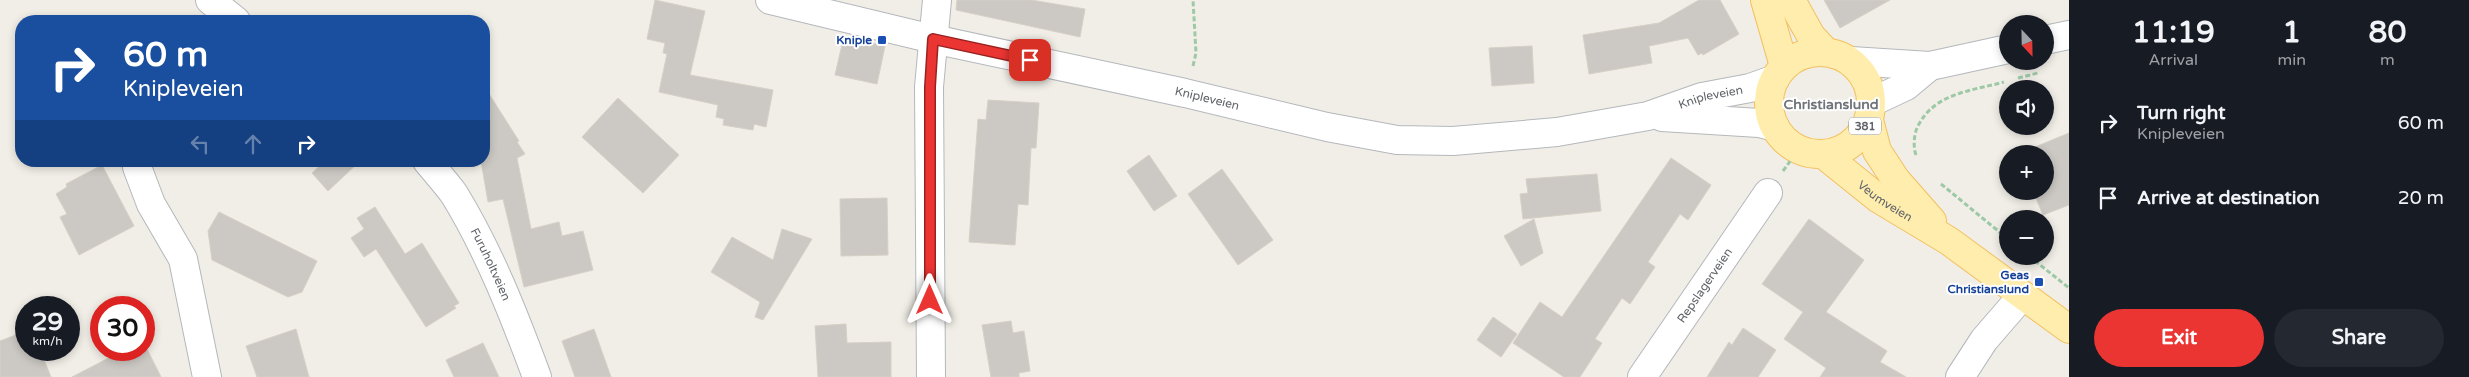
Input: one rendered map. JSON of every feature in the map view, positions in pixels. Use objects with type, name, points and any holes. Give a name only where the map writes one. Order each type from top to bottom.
[{"type":"main road","points":[[1766,0],[1779,73],[1769,102],[1775,127]]},
{"type":"main road","points":[[1791,0],[1811,36],[1826,52]]},
{"type":"main road","points":[[1779,73],[1802,55],[1826,52],[1851,61]]},
{"type":"main road","name":"381","points":[[1775,127],[1786,141],[1799,149],[1823,154],[1840,150],[1852,143],[1864,130],[1870,111],[1866,80],[1851,61]]},
{"type":"main road","name":"Veumveien","points":[[1870,111],[1877,151],[1896,180],[1949,241]]},
{"type":"main road","name":"Veumveien","points":[[1823,154],[1879,199],[1949,241],[2069,329]]},
{"type":"street","name":"Knipleveien","points":[[770,0],[933,39],[1185,93],[1327,127],[1397,140],[1453,141],[1558,132],[1648,116],[1702,97],[1750,88],[1779,73]]},
{"type":"street","points":[[931,377],[930,87],[937,0]]},
{"type":"street","points":[[2054,38],[2069,35]]},
{"type":"street","points":[[1851,61],[1930,66],[1999,51]]},
{"type":"street","points":[[1870,111],[1906,86],[1930,66]]},
{"type":"street","name":"Knipleveien","points":[[1648,116],[1759,123],[1775,127]]},
{"type":"street","points":[[137,167],[151,204],[183,259],[207,377]]},
{"type":"street","name":"Furuholtveien","points":[[432,167],[453,193],[470,225],[512,311],[537,377]]},
{"type":"street","name":"Repslagerveien","points":[[1642,377],[1768,193]]},
{"type":"street","points":[[1960,377],[1984,340],[2022,296]]},
{"type":"path","points":[[1185,93],[1196,54],[1193,0]]},
{"type":"path","points":[[1919,160],[1915,152],[1915,133],[1923,115],[1941,100],[2038,73]]},
{"type":"path","points":[[1934,177],[1999,232]]},
{"type":"path","points":[[2040,265],[2069,288]]},
{"type":"building","points":[[655,0],[705,11],[690,75],[773,90],[766,127],[754,124],[753,130],[723,125],[724,119],[716,117],[718,105],[659,92],[667,54],[663,53],[665,43],[647,39]]},
{"type":"building","points":[[957,0],[1031,0],[1085,9],[1080,37],[956,10]]},
{"type":"building","points":[[1699,0],[1720,0],[1739,34],[1703,55],[1702,53],[1698,55],[1688,38],[1649,46],[1652,63],[1589,74],[1583,35],[1659,23]]},
{"type":"building","points":[[1824,0],[1890,0],[1840,28]]},
{"type":"building","points":[[844,36],[885,46],[877,84],[835,75]]},
{"type":"building","points":[[1532,46],[1534,83],[1492,86],[1489,48]]},
{"type":"building","points":[[490,95],[519,141],[517,142],[525,154],[517,158],[531,229],[559,222],[562,236],[583,231],[593,270],[524,287],[503,199],[488,202],[482,167],[490,167]]},
{"type":"building","points":[[618,98],[679,155],[643,193],[582,137]]},
{"type":"building","points":[[988,100],[1039,103],[1036,148],[1031,148],[1028,205],[1018,204],[1015,245],[969,242],[978,119],[986,120]]},
{"type":"building","points":[[2069,133],[2069,205],[2054,211],[2041,210],[2037,200],[2054,200],[2054,145],[2040,145]]},
{"type":"building","points":[[1149,155],[1177,196],[1154,211],[1127,171]]},
{"type":"building","points":[[1671,158],[1711,185],[1688,220],[1680,214],[1648,262],[1655,267],[1630,304],[1622,298],[1595,339],[1602,343],[1580,377],[1564,377],[1513,343],[1540,302],[1562,317]]},
{"type":"building","points":[[98,167],[103,167],[134,226],[79,255],[60,217],[67,214],[56,194],[67,187],[66,184]]},
{"type":"building","points":[[318,167],[354,167],[328,191],[312,173]]},
{"type":"building","points":[[1222,169],[1273,240],[1238,265],[1188,194]]},
{"type":"building","points":[[1597,174],[1601,211],[1523,219],[1520,194],[1528,193],[1526,179]]},
{"type":"building","points":[[887,198],[888,255],[841,256],[840,199]]},
{"type":"building","points":[[375,207],[405,254],[422,243],[459,303],[454,306],[456,308],[426,327],[376,249],[364,257],[351,238],[364,229],[357,218]]},
{"type":"building","points":[[219,212],[317,261],[302,292],[288,297],[212,260],[208,231]]},
{"type":"building","points":[[1534,219],[1543,253],[1521,266],[1504,236]]},
{"type":"building","points":[[1809,219],[1864,260],[1826,312],[1887,351],[1880,362],[1906,377],[1820,377],[1826,368],[1784,339],[1803,312],[1762,284]]},
{"type":"building","points":[[782,229],[812,239],[763,320],[755,317],[760,302],[711,272],[732,237],[773,260]]},
{"type":"building","points":[[1493,317],[1517,334],[1501,357],[1477,340]]},
{"type":"building","points":[[1011,321],[1013,333],[1024,331],[1030,371],[1019,373],[1019,377],[991,377],[982,325]]},
{"type":"building","points":[[846,324],[847,343],[891,342],[891,377],[818,377],[815,326]]},
{"type":"building","points":[[1743,328],[1776,350],[1758,377],[1707,377],[1729,342],[1732,345]]},
{"type":"building","points":[[296,329],[309,377],[257,377],[246,346]]},
{"type":"building","points":[[594,329],[611,377],[575,377],[562,341]]},
{"type":"building","points":[[15,335],[15,361],[44,361],[51,377],[0,377],[0,341]]},
{"type":"building","points":[[483,343],[499,377],[454,377],[446,360]]},
{"type":"building","points":[[103,361],[153,361],[161,377],[72,377]]},
{"type":"place","name":"Kniple","points":[[882,40]]},
{"type":"place","name":"Geas Christianslund","points":[[2039,282]]},
{"type":"district","name":"Christianslund","points":[[1831,104]]},
{"type":"route","points":[[930,300],[930,87],[933,39],[1030,60]]}]
